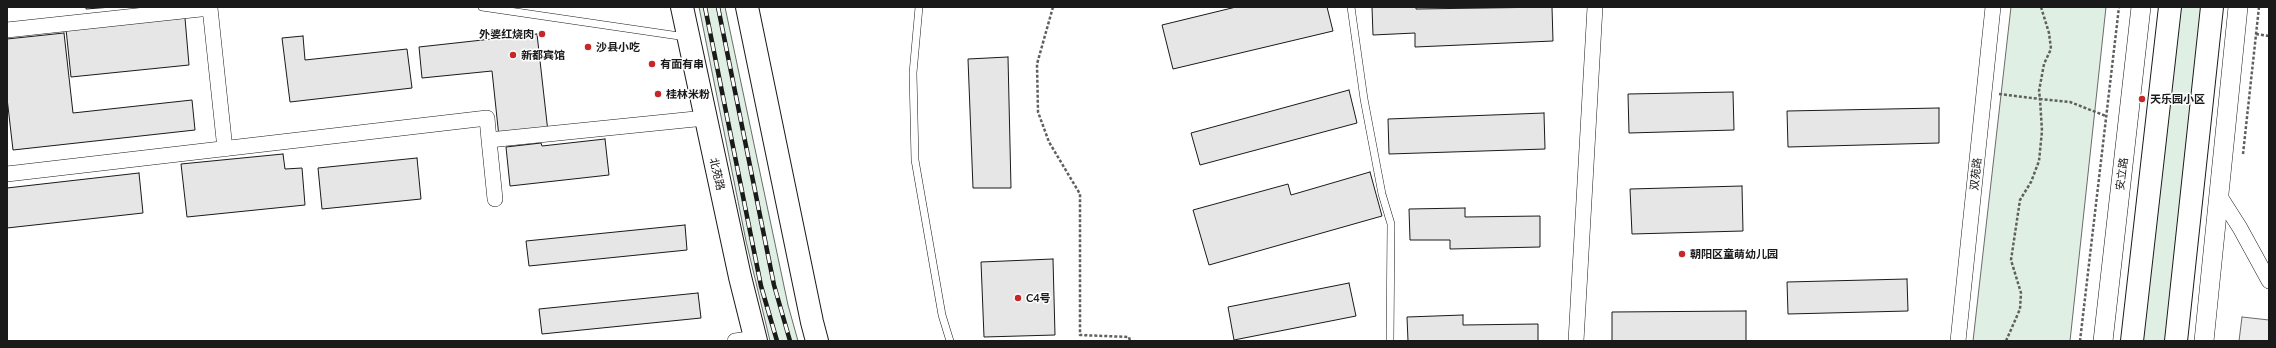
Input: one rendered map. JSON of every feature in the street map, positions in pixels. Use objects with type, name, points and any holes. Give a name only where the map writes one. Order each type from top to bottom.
[{"type":"main road","name":"北苑路","points":[[682,7],[749,340]]},
{"type":"main road","points":[[747,7],[817,341]]},
{"type":"main road","points":[[2132,341],[2170,7]]},
{"type":"main road","points":[[2176,341],[2212,7]]},
{"type":"street","points":[[1576,341],[1595,7]]},
{"type":"street","name":"双苑路","points":[[1958,341],[1993,7]]},
{"type":"street","name":"安立路","points":[[2103,341],[2141,7]]},
{"type":"street","points":[[2204,341],[2238,7]]},
{"type":"street","points":[[7,30],[210,8],[225,149]]},
{"type":"street","points":[[7,174],[487,118],[496,199]]},
{"type":"street","points":[[489,140],[705,118]]},
{"type":"street","points":[[2219,195],[2240,228],[2269,281]]},
{"type":"lane","points":[[482,7],[688,37]]},
{"type":"lane","points":[[919,7],[913,72],[915,160],[942,315],[950,341]]},
{"type":"lane","points":[[1351,7],[1364,99],[1382,194],[1391,224],[1390,341]]},
{"type":"path","points":[[1053,7],[1037,64],[1038,112],[1049,142],[1080,194],[1080,335],[1129,337],[1130,341]]},
{"type":"path","points":[[2006,341],[2020,309],[2021,293],[2011,260],[2020,200],[2031,182],[2039,161],[2042,131],[2039,91],[2044,64],[2051,49],[2049,32],[2041,7]]},
{"type":"path","points":[[2080,341],[2119,7]]},
{"type":"path","points":[[2256,34],[2269,36]]},
{"type":"path","points":[[1984,93],[2070,102],[2106,116]]},
{"type":"green space","points":[[699,7],[725,7],[788,305],[798,341],[770,341],[746,241]]},
{"type":"green space","points":[[2011,7],[2106,7],[2070,341],[1973,341]]},
{"type":"green space","points":[[2177,7],[2205,7],[2167,341],[2140,341]]},
{"type":"shaded area","points":[[2242,317],[2269,320],[2269,341],[2239,341]]},
{"type":"building","points":[[86,7],[112,7],[86,9]]},
{"type":"building","points":[[1236,7],[1327,7],[1333,31],[1173,69],[1162,25]]},
{"type":"building","points":[[1372,7],[1416,7],[1416,9],[1552,7],[1553,41],[1415,47],[1415,33],[1373,35]]},
{"type":"building","points":[[185,18],[189,65],[71,77],[66,29]]},
{"type":"building","points":[[64,33],[73,113],[192,100],[195,130],[13,150],[7,98],[7,39]]},
{"type":"building","points":[[537,34],[548,132],[499,137],[492,71],[422,78],[419,47]]},
{"type":"building","points":[[303,36],[305,60],[407,49],[412,88],[290,102],[282,38]]},
{"type":"building","points":[[1008,57],[1011,188],[973,188],[968,59]]},
{"type":"building","points":[[1349,90],[1357,123],[1200,165],[1191,133]]},
{"type":"building","points":[[1733,92],[1734,130],[1629,133],[1628,94]]},
{"type":"building","points":[[1939,108],[1939,143],[1788,147],[1787,111]]},
{"type":"building","points":[[1544,113],[1545,149],[1389,154],[1388,119]]},
{"type":"building","points":[[605,139],[609,175],[510,186],[506,147],[541,143],[542,146]]},
{"type":"building","points":[[283,154],[285,169],[302,168],[305,205],[187,217],[181,164]]},
{"type":"building","points":[[417,158],[421,199],[322,209],[318,168]]},
{"type":"building","points":[[1370,172],[1382,216],[1209,265],[1193,210],[1288,184],[1291,195]]},
{"type":"building","points":[[139,173],[143,213],[7,228],[7,188]]},
{"type":"building","points":[[1742,186],[1743,231],[1632,234],[1630,189]]},
{"type":"building","points":[[1465,208],[1465,217],[1540,216],[1540,247],[1450,249],[1450,240],[1410,240],[1409,209]]},
{"type":"building","points":[[685,225],[687,250],[529,266],[526,241]]},
{"type":"building","name":"C4号","points":[[1053,259],[1055,335],[984,337],[981,262]]},
{"type":"building","points":[[1907,279],[1908,311],[1788,314],[1787,282]]},
{"type":"building","points":[[1349,283],[1356,316],[1234,340],[1228,307]]},
{"type":"building","points":[[698,293],[701,318],[542,334],[539,309]]},
{"type":"building","points":[[1746,311],[1746,341],[1612,341],[1612,312]]},
{"type":"building","points":[[1463,315],[1463,325],[1538,324],[1538,341],[1408,341],[1407,317]]},
{"type":"railway","points":[[705,7],[761,286],[777,341]]},
{"type":"railway","points":[[718,7],[774,285],[790,341]]},
{"type":"place","name":"外婆红烧肉","points":[[542,34]]},
{"type":"place","name":"沙县小吃","points":[[588,47]]},
{"type":"place","name":"新都宾馆","points":[[513,55]]},
{"type":"place","name":"有面有串","points":[[652,64]]},
{"type":"place","name":"桂林米粉","points":[[658,94]]},
{"type":"place","name":"天乐园小区","points":[[2142,99]]},
{"type":"place","name":"朝阳区童萌幼儿园","points":[[1682,254]]},
{"type":"place","name":"C4号","points":[[1018,298]]}]
